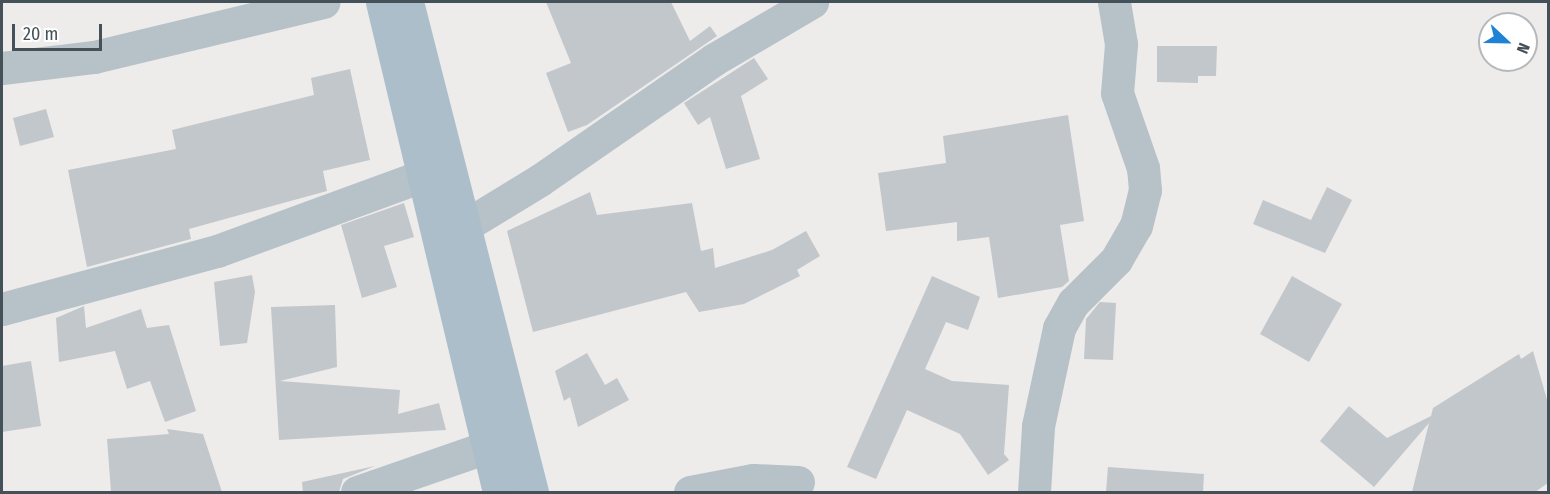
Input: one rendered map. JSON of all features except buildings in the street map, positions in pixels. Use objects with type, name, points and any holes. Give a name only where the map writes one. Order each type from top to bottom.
[{"type":"main road","points":[[382,2],[499,492]]},
{"type":"main road","points":[[407,2],[462,227],[532,492]]},
{"type":"street","points":[[2,68],[94,57],[323,2]]},
{"type":"street","points":[[462,227],[540,180],[713,60],[812,2]]},
{"type":"street","points":[[1034,492],[1038,426],[1059,328],[1073,303],[1116,260],[1136,226],[1145,190],[1143,168],[1117,93],[1121,44],[1114,2]]},
{"type":"street","points":[[2,309],[217,251],[424,175]]},
{"type":"street","points":[[357,492],[487,447]]},
{"type":"street","points":[[690,492],[753,480],[798,482]]}]
